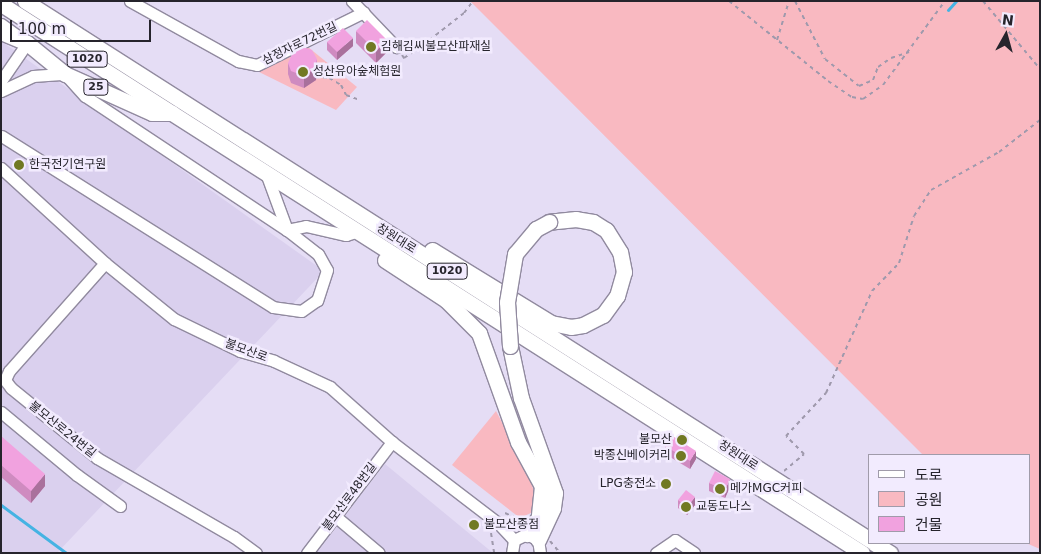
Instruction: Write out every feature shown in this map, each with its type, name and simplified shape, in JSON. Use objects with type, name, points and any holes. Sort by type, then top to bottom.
[{"type":"main road","name":"창원대로","points":[[25,1],[868,539]]},
{"type":"main road","name":"창원대로","points":[[1,4],[862,553]]},
{"type":"main road","name":"창원대로","points":[[1,32],[27,43],[65,74],[152,113],[172,113]]},
{"type":"main road","points":[[392,236],[414,239],[551,323],[562,327],[583,325],[603,314],[617,296],[624,272],[620,252],[606,230],[593,222],[576,218],[549,222],[536,229],[515,254],[507,302],[510,346],[522,398],[555,493],[553,508],[534,539]]},
{"type":"main road","points":[[361,233],[367,248],[446,300],[479,333],[518,442],[542,486],[539,517],[534,539]]},
{"type":"main road","points":[[876,544],[890,553]]},
{"type":"street","name":"삼정자로72번길","points":[[130,1],[238,61],[257,65],[364,12]]},
{"type":"street","points":[[352,1],[396,47]]},
{"type":"street","points":[[1,24],[27,43],[1,80]]},
{"type":"street","points":[[1,91],[33,76],[65,74],[85,96],[287,230],[318,254],[327,270],[318,300],[301,311],[273,307],[1,136]]},
{"type":"street","name":"불모산로","points":[[1,168],[104,263],[174,319],[240,351],[274,361],[330,387],[392,442],[534,539]]},
{"type":"street","points":[[266,173],[287,230]]},
{"type":"street","points":[[287,230],[306,226],[346,235],[361,233]]},
{"type":"street","name":"불모산로24번길","points":[[104,263],[9,371],[5,380],[10,388],[97,458],[234,537],[256,553]]},
{"type":"street","points":[[1,412],[77,475],[120,506]]},
{"type":"street","name":"불모산로48번길","points":[[307,553],[392,442]]},
{"type":"street","points":[[335,516],[379,553]]},
{"type":"street","points":[[512,553],[534,539]]},
{"type":"street","points":[[656,553],[675,540],[694,553]]},
{"type":"path","points":[[396,47],[404,58],[464,13],[473,1]]},
{"type":"path","points":[[729,1],[828,81],[852,97],[864,99],[883,85],[910,51],[945,1]]},
{"type":"path","points":[[776,40],[789,1]]},
{"type":"path","points":[[795,1],[825,59],[859,86],[873,80],[878,67],[891,58],[910,51]]},
{"type":"path","points":[[983,1],[1040,69]]},
{"type":"path","points":[[314,77],[329,78],[341,85],[346,95],[357,99]]},
{"type":"path","points":[[775,479],[804,454],[786,436],[826,393],[872,291],[899,263],[914,216],[931,190],[999,152],[1040,120]]},
{"type":"path","points":[[502,518],[517,520],[534,539],[550,542],[560,553]]},
{"type":"path","points":[[490,533],[494,553]]},
{"type":"path","points":[[990,553],[998,553]]},
{"type":"shaded area","points":[[1,41],[324,271],[57,553],[1,553]]},
{"type":"shaded area","points":[[385,464],[493,553],[317,553]]},
{"type":"green space","points":[[470,1],[1040,1],[1040,549],[1028,544],[1031,544],[1031,454],[922,454]]},
{"type":"green space","points":[[308,47],[357,87],[336,110],[255,70]]},
{"type":"green space","points":[[496,411],[527,470],[536,498],[533,512],[520,518],[452,465]]},
{"type":"building","points":[[367,20],[387,40],[376,51],[356,31]]},
{"type":"building","points":[[343,28],[353,38],[337,52],[327,42]]},
{"type":"building","points":[[303,47],[312,50],[317,59],[316,68],[304,76],[291,71],[288,63],[294,50]]},
{"type":"building","points":[[671,435],[696,451],[690,461],[665,446]]},
{"type":"building","points":[[1,436],[45,474],[31,491],[1,465]]},
{"type":"building","points":[[715,471],[730,479],[725,490],[709,483]]},
{"type":"building","points":[[686,490],[695,497],[687,507],[678,500]]},
{"type":"waterway","points":[[948,10],[956,1]]},
{"type":"waterway","points":[[1,505],[66,553]]},
{"type":"place","name":"김해김씨불모산파재실","points":[[371,47]]},
{"type":"place","name":"성산유아숲체험원","points":[[303,72]]},
{"type":"place","name":"한국전기연구원","points":[[19,165]]},
{"type":"place","name":"불모산","points":[[682,440]]},
{"type":"place","name":"박종신베이커리","points":[[681,456]]},
{"type":"place","name":"LPG충전소","points":[[666,484]]},
{"type":"place","name":"메가MGC커피","points":[[720,489]]},
{"type":"place","name":"교동도나스","points":[[686,507]]},
{"type":"place","name":"불모산종점","points":[[474,525]]}]
